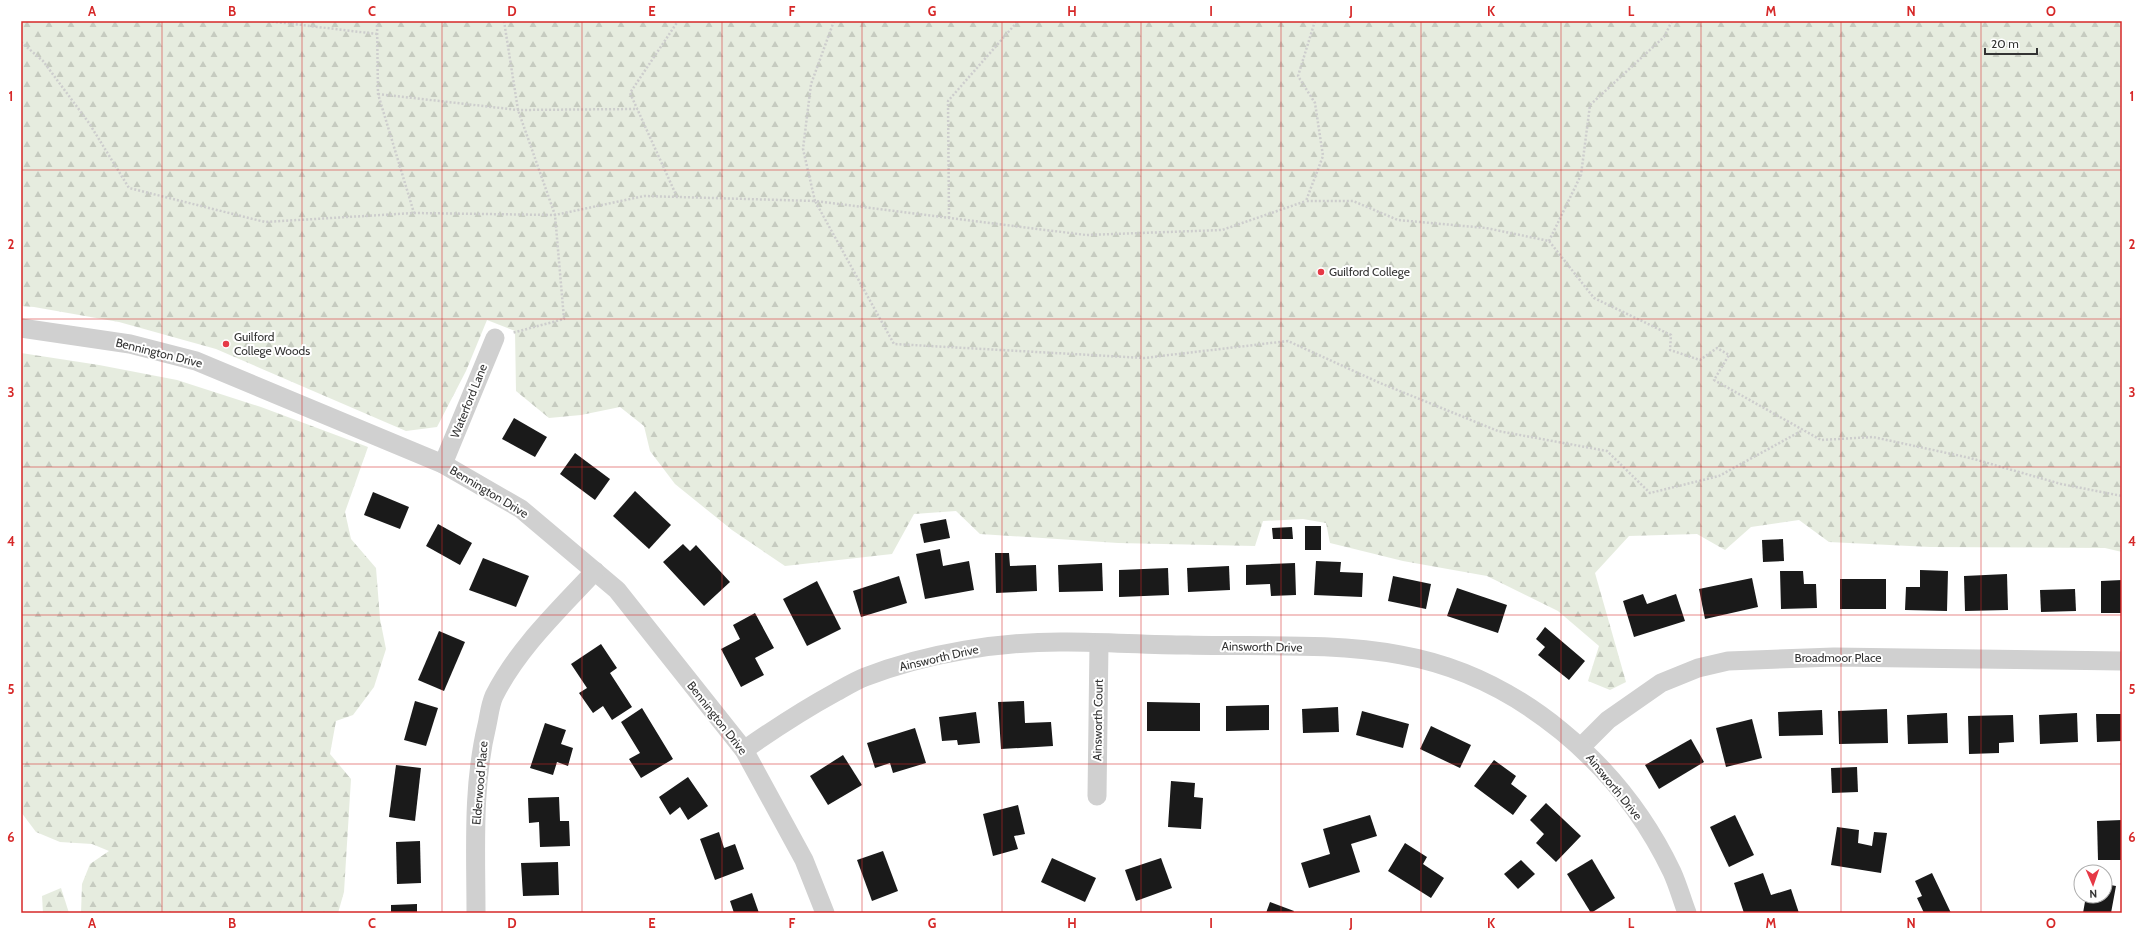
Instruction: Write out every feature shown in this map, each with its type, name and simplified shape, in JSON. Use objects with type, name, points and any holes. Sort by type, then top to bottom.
[{"type":"street","name":"Bennington Drive","points":[[21,328],[130,344],[196,361],[443,464],[521,509],[617,590],[744,750],[804,860],[825,913]]},
{"type":"street","name":"Waterford Lane","points":[[443,464],[495,338]]},
{"type":"street","name":"Elderwood Place","points":[[476,913],[477,797],[481,749],[493,698],[511,667],[543,628],[595,571]]},
{"type":"street","name":"Ainsworth Drive","points":[[744,750],[800,711],[864,677],[934,657],[976,648],[1069,642],[1099,644],[1347,648],[1402,655],[1455,669],[1506,692],[1546,719],[1581,747],[1597,763],[1642,820],[1672,872],[1687,913]]},
{"type":"street","name":"Ainsworth Court","points":[[1097,796],[1099,644]]},
{"type":"street","name":"Broadmoor Place","points":[[1581,747],[1608,720],[1661,683],[1698,668],[1728,661],[1834,657],[2122,660]]},
{"type":"path","points":[[268,21],[377,34]]},
{"type":"path","points":[[377,21],[378,94],[414,213]]},
{"type":"path","points":[[495,338],[564,319],[555,215],[518,110],[504,21]]},
{"type":"path","points":[[677,197],[630,93],[678,21]]},
{"type":"path","points":[[834,21],[811,84],[803,149],[815,201],[894,344],[1144,358],[1288,341],[1380,383],[1498,431],[1607,450],[1650,493],[1719,476],[1803,430]]},
{"type":"path","points":[[949,218],[948,101],[1018,21]]},
{"type":"path","points":[[1306,201],[1323,156],[1315,103],[1298,76],[1315,21]]},
{"type":"path","points":[[1549,241],[1582,175],[1590,105],[1664,37],[1672,21]]},
{"type":"path","points":[[21,42],[43,61],[89,123],[129,188],[265,222],[414,213],[555,215],[644,196],[815,201],[1086,235],[1222,230],[1306,201],[1353,201],[1398,220],[1486,228],[1549,241],[1594,298],[1670,335],[1670,350],[1700,360],[1717,348],[1729,354],[1714,380],[1821,440],[1873,437],[1970,458],[2061,484],[2122,496]]},
{"type":"path","points":[[378,94],[518,110],[638,109]]},
{"type":"green space","name":"Guilford College","points":[[21,21],[2122,21],[2122,552],[2105,548],[1930,547],[1829,542],[1799,520],[1751,527],[1725,550],[1697,534],[1629,536],[1595,573],[1626,682],[1610,690],[1588,681],[1599,646],[1558,611],[1487,576],[1403,561],[1330,543],[1326,523],[1303,519],[1263,521],[1255,546],[1118,543],[980,534],[956,511],[914,514],[892,554],[785,566],[732,530],[675,484],[650,451],[644,426],[620,407],[581,415],[549,418],[516,391],[515,331],[487,320],[466,371],[437,427],[406,431],[216,349],[119,322],[21,306]]},
{"type":"green space","points":[[21,353],[99,365],[177,380],[261,407],[368,447],[345,512],[351,539],[376,568],[380,619],[386,649],[374,687],[353,715],[336,721],[330,754],[351,779],[344,892],[338,913],[81,913],[82,884],[90,864],[109,851],[92,844],[60,842],[36,832],[21,812]]},
{"type":"green space","points":[[61,888],[69,913],[43,913],[42,896]]},
{"type":"building","points":[[514,418],[547,437],[535,457],[502,439]]},
{"type":"building","points":[[575,453],[610,479],[595,500],[560,474]]},
{"type":"building","points":[[635,491],[671,525],[649,549],[613,516]]},
{"type":"building","points":[[373,492],[409,507],[400,529],[364,515]]},
{"type":"building","points":[[946,519],[950,538],[924,543],[920,524]]},
{"type":"building","points":[[438,524],[472,543],[460,565],[426,546]]},
{"type":"building","points":[[1305,526],[1321,526],[1321,550],[1305,550]]},
{"type":"building","points":[[1292,527],[1293,539],[1273,539],[1272,528]]},
{"type":"building","points":[[1783,539],[1784,561],[1763,562],[1762,540]]},
{"type":"building","points":[[683,544],[690,551],[696,545],[730,582],[704,606],[663,562]]},
{"type":"building","points":[[940,549],[943,566],[969,561],[974,590],[925,599],[916,554]]},
{"type":"building","points":[[995,553],[1009,553],[1010,566],[1036,565],[1037,591],[996,593]]},
{"type":"building","points":[[483,558],[529,576],[516,607],[469,590]]},
{"type":"building","points":[[1316,561],[1341,562],[1340,572],[1363,573],[1362,597],[1314,595]]},
{"type":"building","points":[[1102,563],[1103,591],[1059,592],[1058,565]]},
{"type":"building","points":[[1295,563],[1296,595],[1271,596],[1270,584],[1246,585],[1246,565]]},
{"type":"building","points":[[1229,566],[1230,590],[1188,592],[1187,568]]},
{"type":"building","points":[[1168,568],[1169,595],[1119,597],[1119,570]]},
{"type":"building","points":[[1920,570],[1948,571],[1947,611],[1905,610],[1906,587],[1920,587]]},
{"type":"building","points":[[1780,571],[1803,571],[1804,584],[1816,584],[1817,608],[1781,609]]},
{"type":"building","points":[[2007,574],[2008,610],[1965,611],[1964,576]]},
{"type":"building","points":[[899,576],[907,603],[861,617],[853,591]]},
{"type":"building","points":[[1393,576],[1431,584],[1426,609],[1388,601]]},
{"type":"building","points":[[1752,578],[1758,607],[1705,619],[1699,589]]},
{"type":"building","points":[[1840,579],[1886,579],[1886,609],[1840,609]]},
{"type":"building","points":[[2122,580],[2122,613],[2101,613],[2101,581]]},
{"type":"building","points":[[817,581],[841,629],[807,646],[783,599]]},
{"type":"building","points":[[1457,588],[1507,605],[1498,633],[1447,616]]},
{"type":"building","points":[[2075,589],[2076,611],[2041,612],[2040,590]]},
{"type":"building","points":[[1643,594],[1647,604],[1676,594],[1685,621],[1634,637],[1623,601]]},
{"type":"building","points":[[755,613],[774,648],[755,658],[764,675],[741,687],[721,649],[740,639],[733,625]]},
{"type":"building","points":[[1545,627],[1585,661],[1569,680],[1538,655],[1545,647],[1536,639]]},
{"type":"building","points":[[439,631],[465,642],[444,691],[418,680]]},
{"type":"building","points":[[601,644],[617,668],[610,673],[632,707],[612,720],[603,706],[593,713],[579,693],[587,688],[571,664]]},
{"type":"building","points":[[415,701],[438,708],[426,746],[404,740]]},
{"type":"building","points":[[1024,701],[1025,723],[1051,722],[1053,746],[1001,749],[998,702]]},
{"type":"building","points":[[1147,702],[1200,703],[1200,731],[1147,731]]},
{"type":"building","points":[[1269,705],[1269,730],[1226,731],[1226,706]]},
{"type":"building","points":[[1338,707],[1339,732],[1303,733],[1302,709]]},
{"type":"building","points":[[642,708],[673,759],[641,778],[629,759],[640,753],[621,722]]},
{"type":"building","points":[[1887,709],[1888,743],[1839,744],[1838,711]]},
{"type":"building","points":[[1822,710],[1823,735],[1779,736],[1778,712]]},
{"type":"building","points":[[1362,711],[1409,724],[1403,748],[1356,735]]},
{"type":"building","points":[[976,712],[980,743],[958,745],[957,740],[942,741],[939,717]]},
{"type":"building","points":[[1947,713],[1948,743],[1908,744],[1907,715]]},
{"type":"building","points":[[2077,713],[2078,742],[2040,744],[2039,715]]},
{"type":"building","points":[[2096,714],[2122,714],[2122,741],[2097,742]]},
{"type":"building","points":[[2013,715],[2014,742],[1999,743],[1999,753],[1969,754],[1968,716]]},
{"type":"building","points":[[1752,719],[1762,758],[1726,767],[1716,728]]},
{"type":"building","points":[[545,723],[566,730],[561,744],[573,748],[568,766],[557,762],[553,775],[530,768]]},
{"type":"building","points":[[1431,726],[1471,745],[1460,768],[1420,749]]},
{"type":"building","points":[[915,728],[926,763],[893,773],[890,763],[875,768],[867,743]]},
{"type":"building","points":[[1691,739],[1704,762],[1659,789],[1645,765]]},
{"type":"building","points":[[843,755],[862,785],[828,805],[810,776]]},
{"type":"building","points":[[1494,760],[1516,776],[1511,784],[1527,796],[1513,815],[1474,786]]},
{"type":"building","points":[[396,765],[421,768],[415,821],[389,817]]},
{"type":"building","points":[[1857,767],[1858,792],[1832,793],[1831,768]]},
{"type":"building","points":[[688,777],[708,806],[688,820],[680,807],[670,815],[659,797]]},
{"type":"building","points":[[1171,781],[1195,783],[1194,797],[1203,798],[1201,829],[1168,827]]},
{"type":"building","points":[[559,797],[560,821],[569,821],[570,846],[540,847],[539,822],[529,823],[528,798]]},
{"type":"building","points":[[1546,803],[1581,836],[1556,862],[1536,843],[1544,834],[1530,820]]},
{"type":"building","points":[[1018,805],[1025,834],[1014,836],[1018,849],[993,856],[983,814]]},
{"type":"building","points":[[1370,815],[1377,836],[1351,844],[1360,872],[1309,888],[1301,863],[1330,854],[1323,829]]},
{"type":"building","points":[[1735,815],[1754,855],[1729,867],[1710,827]]},
{"type":"building","points":[[2122,820],[2122,860],[2098,860],[2097,821]]},
{"type":"building","points":[[1837,827],[1859,830],[1858,843],[1872,846],[1874,832],[1887,833],[1881,873],[1831,865]]},
{"type":"building","points":[[719,832],[724,848],[735,844],[744,869],[715,880],[700,839]]},
{"type":"building","points":[[420,841],[421,883],[397,884],[396,842]]},
{"type":"building","points":[[1405,843],[1427,857],[1423,864],[1444,878],[1431,898],[1388,871]]},
{"type":"building","points":[[883,851],[898,891],[872,901],[857,860]]},
{"type":"building","points":[[1052,858],[1096,878],[1085,902],[1041,882]]},
{"type":"building","points":[[1161,858],[1172,888],[1136,901],[1125,870]]},
{"type":"building","points":[[1592,859],[1615,898],[1591,913],[1567,874]]},
{"type":"building","points":[[1521,860],[1535,874],[1518,889],[1504,874]]},
{"type":"building","points":[[558,862],[559,895],[523,896],[521,863]]},
{"type":"building","points":[[1763,873],[1771,895],[1791,889],[1799,913],[1744,913],[1734,883]]},
{"type":"building","points":[[1932,873],[1951,913],[1924,913],[1917,898],[1922,896],[1915,881]]},
{"type":"building","points":[[2113,885],[2116,886],[2113,902]]},
{"type":"building","points":[[752,893],[759,913],[734,913],[730,901]]},
{"type":"building","points":[[1270,902],[1294,911],[1293,913],[1266,913]]},
{"type":"building","points":[[417,904],[417,913],[391,913],[391,905]]},
{"type":"building","points":[[2085,904],[2113,904],[2111,913],[2083,913]]},
{"type":"place","name":"Guilford College","points":[[1321,272]]},
{"type":"place","name":"Guilford College Woods","points":[[226,344]]}]
